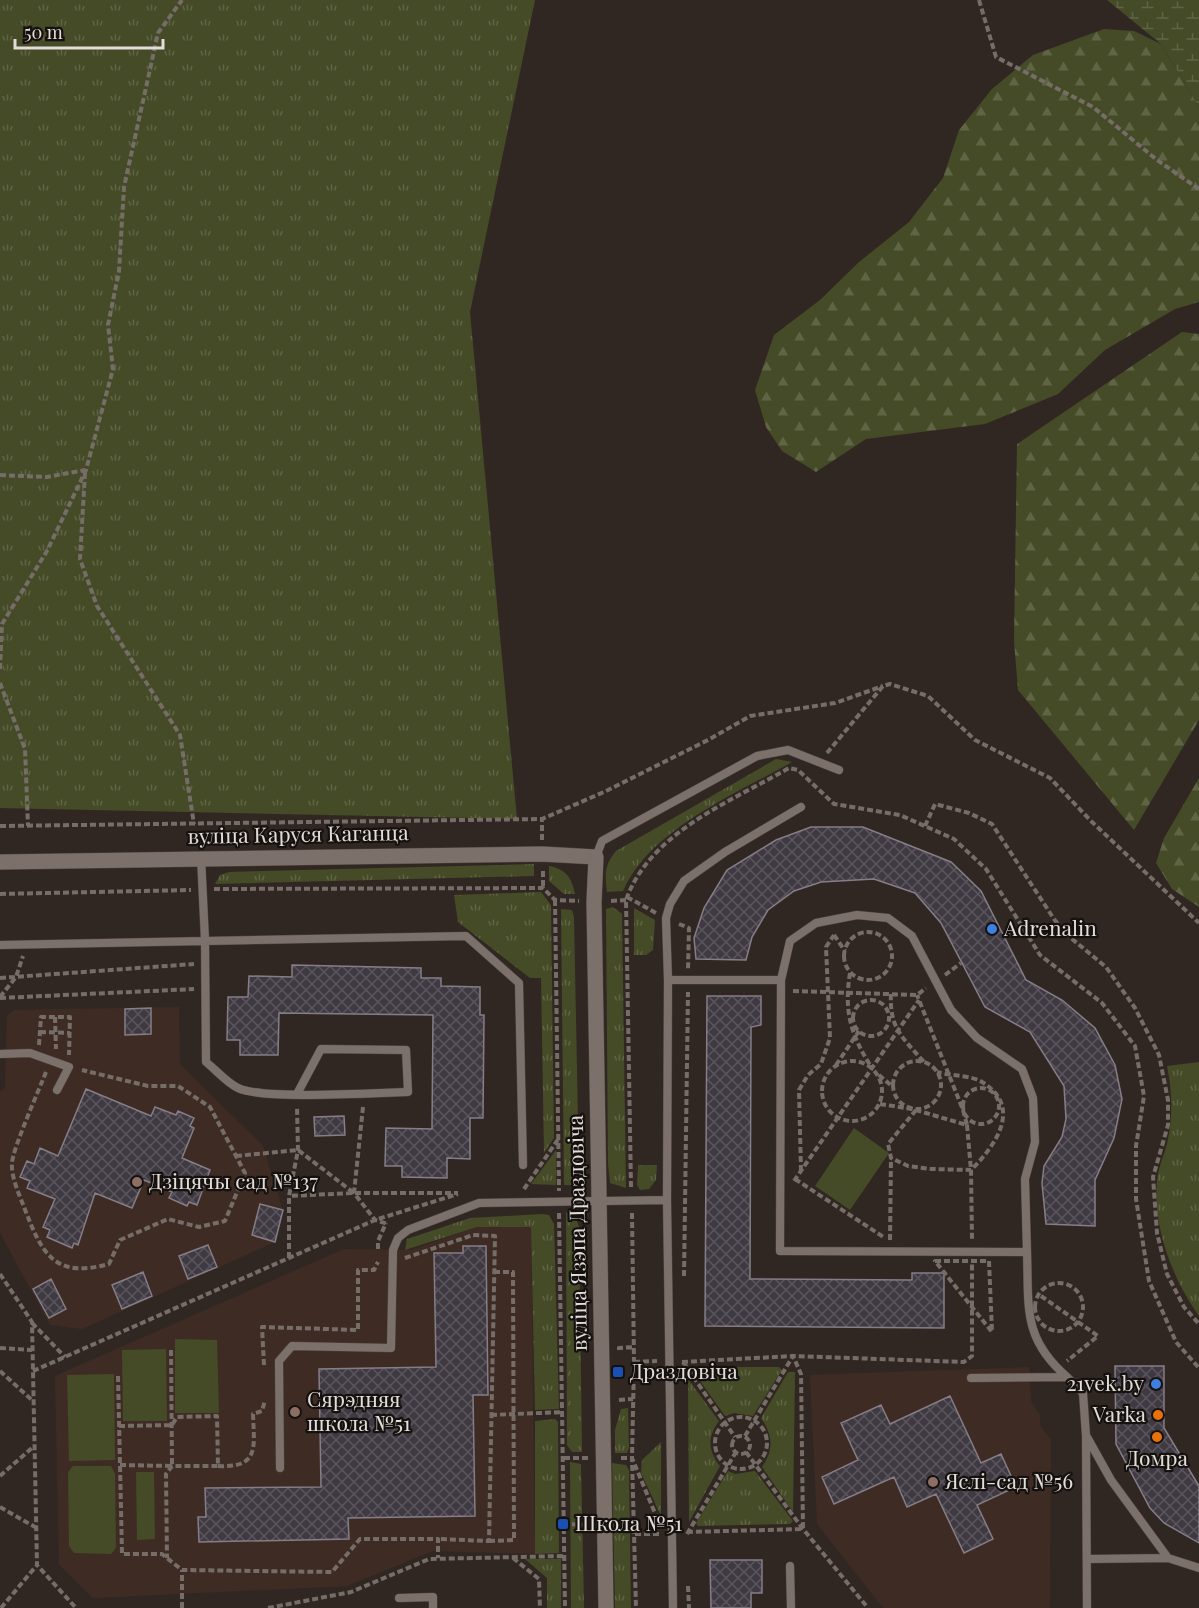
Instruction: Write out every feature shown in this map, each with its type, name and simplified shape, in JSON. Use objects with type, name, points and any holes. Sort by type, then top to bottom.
[{"type":"street","name":"вуліца Каруся Каганца","points":[[0,862],[201,857],[542,854],[596,857]]},
{"type":"street","name":"вуліца Язэпа Драздовіча","points":[[596,857],[594,902],[606,1608]]},
{"type":"lane","points":[[596,857],[602,842],[757,756],[788,750],[840,770]]},
{"type":"lane","points":[[673,1608],[668,1360],[666,918],[670,904],[684,882],[725,852],[801,807]]},
{"type":"lane","points":[[201,857],[206,940],[204,963],[206,1062],[238,1088],[297,1094],[408,1092],[406,1050],[321,1049],[297,1094]]},
{"type":"lane","points":[[1027,1252],[780,1251],[781,980],[790,941],[816,923],[857,915],[888,918],[912,936],[951,1010],[977,1038],[1022,1069],[1033,1098],[1035,1142],[1025,1179],[1030,1319],[1047,1359],[1083,1393],[1086,1436],[1087,1608]]},
{"type":"lane","points":[[0,945],[466,936],[519,983],[523,1165]]},
{"type":"lane","points":[[668,980],[781,980]]},
{"type":"lane","points":[[0,1054],[30,1053],[69,1067],[57,1090]]},
{"type":"lane","points":[[280,1468],[279,1360],[292,1346],[391,1348],[393,1250],[398,1238],[408,1230],[479,1203],[667,1200]]},
{"type":"lane","points":[[971,1378],[1067,1377]]},
{"type":"lane","points":[[1086,1436],[1111,1480],[1168,1558]]},
{"type":"lane","points":[[1088,1558],[1168,1558],[1199,1568]]},
{"type":"lane","points":[[790,1566],[790,1608]]},
{"type":"lane","points":[[399,1598],[433,1597],[433,1608]]},
{"type":"path","points":[[0,669],[2,624],[47,551],[86,470],[113,369],[108,325],[119,271],[124,187],[158,33],[182,0]]},
{"type":"path","points":[[979,0],[996,57],[1093,107],[1157,160],[1199,189]]},
{"type":"path","points":[[0,475],[47,477],[86,470]]},
{"type":"path","points":[[86,470],[80,559],[97,606],[180,735],[194,824]]},
{"type":"path","points":[[0,684],[25,749],[28,826]]},
{"type":"path","points":[[0,826],[542,819],[710,740],[750,716],[835,703],[890,684],[928,696],[975,740],[1050,778],[1091,821],[1199,922]]},
{"type":"path","points":[[820,762],[883,686]]},
{"type":"path","points":[[636,1608],[632,1458],[634,1362],[626,900],[640,871],[682,830],[789,768],[798,770],[834,804],[900,815],[954,839],[986,869],[1040,955],[1102,1003],[1135,1046],[1143,1096],[1136,1146],[1136,1199],[1149,1281],[1176,1342],[1199,1368]]},
{"type":"path","points":[[925,826],[935,804],[969,813],[992,824],[1054,919],[1066,934],[1106,967],[1135,1008],[1159,1055],[1168,1100],[1168,1125],[1153,1177],[1157,1233],[1167,1274],[1184,1307],[1199,1324]]},
{"type":"path","points":[[0,894],[543,888],[555,900],[565,1608]]},
{"type":"path","points":[[825,922],[845,951]]},
{"type":"path","points":[[1005,938],[1023,928]]},
{"type":"path","points":[[850,972],[863,980],[879,978],[890,966],[892,950],[883,937],[867,932],[853,938],[845,951],[844,958],[850,972],[847,993],[850,1025],[855,1037],[882,1085],[880,1104],[867,1118],[858,1121],[837,1118],[829,1112],[821,1093],[823,1082],[835,1066],[855,1037],[859,1031]]},
{"type":"path","points":[[801,1170],[799,1090],[808,1075],[820,1064],[827,1050],[832,1026],[826,947],[834,935]]},
{"type":"path","points":[[0,997],[16,976],[28,944]]},
{"type":"path","points":[[0,978],[204,963]]},
{"type":"path","points":[[634,1362],[794,1356],[964,1362],[972,1356],[971,1170],[967,1125],[917,995],[794,992],[781,980]]},
{"type":"path","points":[[0,997],[206,988]]},
{"type":"path","points":[[891,994],[890,1012],[889,1023],[881,1032],[870,1036],[859,1031],[853,1015],[864,1001],[881,1002],[890,1012],[897,1032],[924,1062],[937,1072],[981,1081],[996,1094],[1004,1106],[1003,1126],[971,1170]]},
{"type":"path","points":[[780,1201],[919,1000]]},
{"type":"path","points":[[38,1056],[41,1017],[55,1017],[70,1017],[69,1067],[148,1086],[178,1086],[210,1107],[245,1173],[225,1221],[199,1227],[168,1218],[120,1240],[109,1264],[86,1270],[61,1266],[38,1245],[18,1190],[12,1162],[53,1061],[55,1017]]},
{"type":"path","points":[[40,1032],[70,1034]]},
{"type":"path","points":[[835,1066],[856,1061],[872,1068],[893,1087],[899,1101],[914,1109],[928,1107],[939,1095],[941,1087],[937,1072]]},
{"type":"path","points":[[893,1087],[896,1072],[902,1066],[916,1061],[924,1062]]},
{"type":"path","points":[[985,1089],[996,1094],[998,1112],[991,1122],[980,1125],[974,1123],[963,1110],[965,1098],[973,1090],[985,1089]]},
{"type":"path","points":[[354,1193],[364,1093]]},
{"type":"path","points":[[289,1258],[289,1196],[298,1150],[297,1094]]},
{"type":"path","points":[[880,1104],[914,1109],[967,1125]]},
{"type":"path","points":[[795,1179],[890,1241],[891,1158],[888,1144],[914,1109]]},
{"type":"path","points":[[236,1156],[298,1150],[354,1193],[375,1220],[408,1230]]},
{"type":"path","points":[[891,1158],[908,1166],[971,1170]]},
{"type":"path","points":[[289,1196],[354,1193],[462,1193]]},
{"type":"path","points":[[33,1371],[375,1220]]},
{"type":"path","points":[[378,1260],[401,1260],[473,1235],[495,1236],[489,1541]]},
{"type":"path","points":[[935,1261],[989,1261],[992,1332],[972,1308],[935,1261]]},
{"type":"path","points":[[118,1376],[122,1554],[162,1554],[182,1570],[332,1572],[360,1539],[514,1540],[513,1272],[494,1272]]},
{"type":"path","points":[[0,1274],[32,1322],[65,1357]]},
{"type":"path","points":[[1041,1323],[1047,1328],[1062,1331],[1078,1322],[1084,1310],[1083,1301],[1074,1288],[1059,1283],[1051,1285],[1039,1294],[1035,1309],[1043,1331]]},
{"type":"path","points":[[1029,1287],[1098,1336],[1068,1362],[1059,1354]]},
{"type":"path","points":[[32,1322],[37,1565],[76,1608]]},
{"type":"path","points":[[0,1348],[32,1350]]},
{"type":"path","points":[[167,1558],[166,1474],[172,1466],[171,1349]]},
{"type":"path","points":[[745,1436],[794,1356]]},
{"type":"path","points":[[794,1356],[801,1374],[803,1529]]},
{"type":"path","points":[[682,1362],[683,1373]]},
{"type":"path","points":[[682,1362],[735,1437]]},
{"type":"path","points":[[0,1371],[33,1402]]},
{"type":"path","points":[[491,1415],[512,1416],[563,1412]]},
{"type":"path","points":[[120,1466],[218,1467],[217,1416],[177,1418],[172,1425]]},
{"type":"path","points":[[739,1417],[753,1420],[765,1433],[767,1442],[762,1459],[756,1465],[742,1469],[727,1466],[721,1460],[715,1444],[716,1436],[726,1422],[739,1417]]},
{"type":"path","points":[[119,1426],[172,1425]]},
{"type":"path","points":[[735,1437],[745,1436]]},
{"type":"path","points":[[745,1436],[750,1443],[746,1452]]},
{"type":"path","points":[[735,1437],[732,1445],[736,1452]]},
{"type":"path","points":[[0,1476],[34,1446]]},
{"type":"path","points":[[687,1533],[736,1452]]},
{"type":"path","points":[[736,1452],[746,1452]]},
{"type":"path","points":[[746,1452],[803,1529],[866,1607]]},
{"type":"path","points":[[632,1458],[664,1534],[635,1534]]},
{"type":"path","points":[[0,1507],[36,1528]]},
{"type":"path","points":[[686,1522],[687,1533]]},
{"type":"path","points":[[564,1524],[604,1525]]},
{"type":"path","points":[[670,1534],[803,1529]]},
{"type":"path","points":[[438,1539],[438,1558]]},
{"type":"path","points":[[268,1608],[351,1592],[429,1559],[564,1556]]},
{"type":"path","points":[[512,1557],[539,1579],[540,1608]]},
{"type":"path","points":[[0,1608],[37,1565]]},
{"type":"path","points":[[182,1570],[182,1608]]},
{"type":"shaded area","name":"Дзіцячы сад №137","points":[[179,1007],[180,1064],[263,1146],[283,1210],[275,1242],[82,1329],[50,1325],[0,1233],[0,1092],[5,1088],[7,1016],[14,1010]]},
{"type":"shaded area","name":"Сярэдняя школа №51","points":[[531,1226],[535,1554],[433,1551],[347,1586],[93,1598],[59,1564],[55,1376],[344,1249],[411,1250],[477,1227]]},
{"type":"shaded area","name":"Яслі-сад №56","points":[[1029,1367],[1031,1401],[1040,1415],[1040,1425],[1051,1440],[1050,1608],[883,1608],[817,1524],[810,1375]]},
{"type":"green space","points":[[0,0],[535,0],[470,312],[517,819],[0,808]]},
{"type":"green space","points":[[1107,0],[1199,0],[1199,107],[1161,44]]},
{"type":"green space","points":[[1104,29],[1134,31],[1161,44],[1199,107],[1199,302],[1175,309],[1105,350],[1058,394],[985,424],[866,439],[816,472],[782,451],[766,427],[755,390],[774,335],[820,300],[859,262],[909,222],[943,178],[959,130],[992,89],[1033,55]]},
{"type":"green space","points":[[1182,332],[1199,334],[1199,720],[1134,830],[1018,690],[1014,641],[1017,444]]},
{"type":"green space","points":[[776,759],[792,762],[697,815],[674,831],[653,849],[636,869],[623,891],[607,892],[606,870],[616,851]]},
{"type":"green space","points":[[1199,778],[1199,907],[1172,889],[1156,863],[1164,838]]},
{"type":"green space","points":[[534,864],[534,876],[215,884],[220,875],[229,872]]},
{"type":"green space","points":[[549,866],[567,875],[575,894],[564,894],[549,881]]},
{"type":"green space","points":[[541,892],[551,905],[554,1138],[544,1153],[541,978],[530,978],[458,922],[454,895]]},
{"type":"green space","points":[[613,907],[622,914],[626,1188],[610,1183],[608,1164],[606,909]]},
{"type":"green space","points":[[634,908],[655,920],[653,950],[646,955],[634,955]]},
{"type":"green space","points":[[561,909],[572,910],[574,917],[579,1173],[572,1185],[564,1185]]},
{"type":"green space","points":[[1199,1062],[1199,1316],[1180,1285],[1165,1249],[1157,1211],[1156,1192],[1171,1120],[1171,1093],[1167,1066]]},
{"type":"green space","points":[[854,1128],[889,1153],[850,1210],[815,1186]]},
{"type":"green space","points":[[556,1150],[556,1185],[531,1184]]},
{"type":"green space","points":[[638,1165],[657,1165],[656,1180],[649,1189],[640,1190],[637,1185]]},
{"type":"green space","points":[[566,1212],[576,1218],[579,1227],[582,1452],[572,1452],[567,1445]]},
{"type":"green space","points":[[549,1215],[554,1224],[559,1409],[535,1410],[531,1227],[477,1227],[405,1250],[407,1239],[470,1218]]},
{"type":"green space","points":[[175,1339],[217,1340],[219,1413],[175,1413]]},
{"type":"green space","points":[[166,1349],[167,1421],[123,1421],[122,1350]]},
{"type":"green space","points":[[696,1367],[779,1367],[782,1370],[753,1416],[734,1413],[725,1416],[693,1371]]},
{"type":"green space","points":[[788,1372],[795,1372],[793,1512],[762,1467],[769,1455],[770,1436],[761,1418]]},
{"type":"green space","points":[[114,1374],[115,1460],[69,1461],[67,1375]]},
{"type":"green space","points":[[688,1379],[719,1421],[712,1433],[710,1444],[713,1455],[720,1466],[689,1522]]},
{"type":"green space","points":[[628,1408],[629,1448],[627,1453],[615,1453],[615,1430],[621,1409]]},
{"type":"green space","points":[[555,1419],[558,1422],[559,1553],[535,1554],[535,1421]]},
{"type":"green space","points":[[661,1442],[661,1516],[641,1473],[642,1460]]},
{"type":"green space","points":[[570,1462],[581,1464],[584,1608],[571,1608]]},
{"type":"green space","points":[[612,1463],[626,1465],[629,1470],[631,1608],[615,1608]]},
{"type":"green space","points":[[73,1466],[111,1466],[115,1474],[116,1548],[111,1554],[74,1553],[69,1546],[68,1472]]},
{"type":"green space","points":[[728,1471],[735,1474],[755,1471],[793,1521],[790,1524],[698,1526],[696,1523]]},
{"type":"green space","points":[[136,1472],[154,1472],[155,1539],[137,1540]]},
{"type":"green space","points":[[525,1559],[561,1559],[561,1608],[547,1608],[547,1578]]},
{"type":"building","points":[[811,827],[863,827],[951,862],[981,891],[1026,980],[1062,1000],[1095,1028],[1115,1065],[1122,1099],[1114,1138],[1095,1180],[1095,1226],[1046,1224],[1042,1183],[1044,1166],[1062,1137],[1066,1119],[1064,1086],[1030,1032],[985,1007],[941,923],[915,893],[874,879],[821,882],[794,891],[768,910],[752,937],[746,960],[696,959],[694,938],[704,908],[727,870],[776,840]]},
{"type":"building","points":[[292,965],[421,968],[421,978],[441,978],[441,986],[480,987],[480,1015],[484,1015],[483,1118],[470,1118],[470,1159],[447,1158],[447,1178],[402,1177],[402,1166],[385,1166],[386,1128],[432,1129],[433,1015],[279,1013],[278,1055],[240,1055],[240,1040],[227,1040],[228,997],[248,997],[249,976],[292,977]]},
{"type":"building","points":[[707,996],[761,996],[761,1025],[751,1027],[750,1279],[912,1280],[912,1273],[944,1273],[944,1328],[705,1326]]},
{"type":"building","points":[[151,1008],[151,1034],[125,1035],[125,1009]]},
{"type":"building","points":[[86,1089],[151,1116],[155,1107],[176,1115],[178,1111],[194,1118],[190,1126],[194,1128],[182,1158],[210,1170],[197,1205],[189,1202],[187,1206],[169,1198],[172,1192],[144,1180],[132,1208],[95,1193],[78,1245],[74,1243],[72,1248],[47,1237],[50,1230],[43,1227],[55,1199],[27,1188],[30,1181],[20,1177],[27,1161],[34,1164],[40,1148],[58,1156]]},
{"type":"building","points":[[344,1116],[345,1135],[315,1136],[314,1117]]},
{"type":"building","points":[[260,1204],[283,1210],[275,1242],[252,1235]]},
{"type":"building","points":[[208,1245],[217,1267],[188,1279],[179,1256]]},
{"type":"building","points":[[463,1246],[486,1246],[488,1395],[473,1395],[475,1516],[348,1518],[349,1539],[199,1542],[198,1517],[206,1517],[205,1488],[321,1487],[319,1369],[436,1367],[434,1253],[463,1253]]},
{"type":"building","points":[[143,1272],[152,1296],[122,1309],[112,1285]]},
{"type":"building","points":[[51,1279],[66,1309],[49,1318],[33,1289]]},
{"type":"building","points":[[1115,1366],[1164,1366],[1164,1428],[1199,1486],[1199,1543],[1164,1523],[1150,1508],[1116,1444]]},
{"type":"building","points":[[950,1396],[981,1463],[1001,1454],[1016,1487],[977,1505],[993,1539],[964,1553],[936,1494],[907,1507],[894,1477],[834,1504],[822,1477],[858,1460],[841,1423],[881,1405],[890,1424]]},
{"type":"building","points":[[710,1560],[762,1560],[762,1593],[751,1593],[751,1608],[711,1608]]},
{"type":"place","name":"Adrenalin","points":[[992,929]]},
{"type":"place","name":"Дзіцячы сад №137","points":[[137,1182]]},
{"type":"place","name":"Драздовіча","points":[[618,1372]]},
{"type":"place","name":"21vek.by","points":[[1156,1384]]},
{"type":"place","name":"Сярэдняя школа №51","points":[[295,1412]]},
{"type":"place","name":"Varka","points":[[1158,1415]]},
{"type":"place","name":"Домра","points":[[1157,1437]]},
{"type":"place","name":"Яслі-сад №56","points":[[933,1482]]},
{"type":"place","name":"Школа №51","points":[[563,1524]]}]
